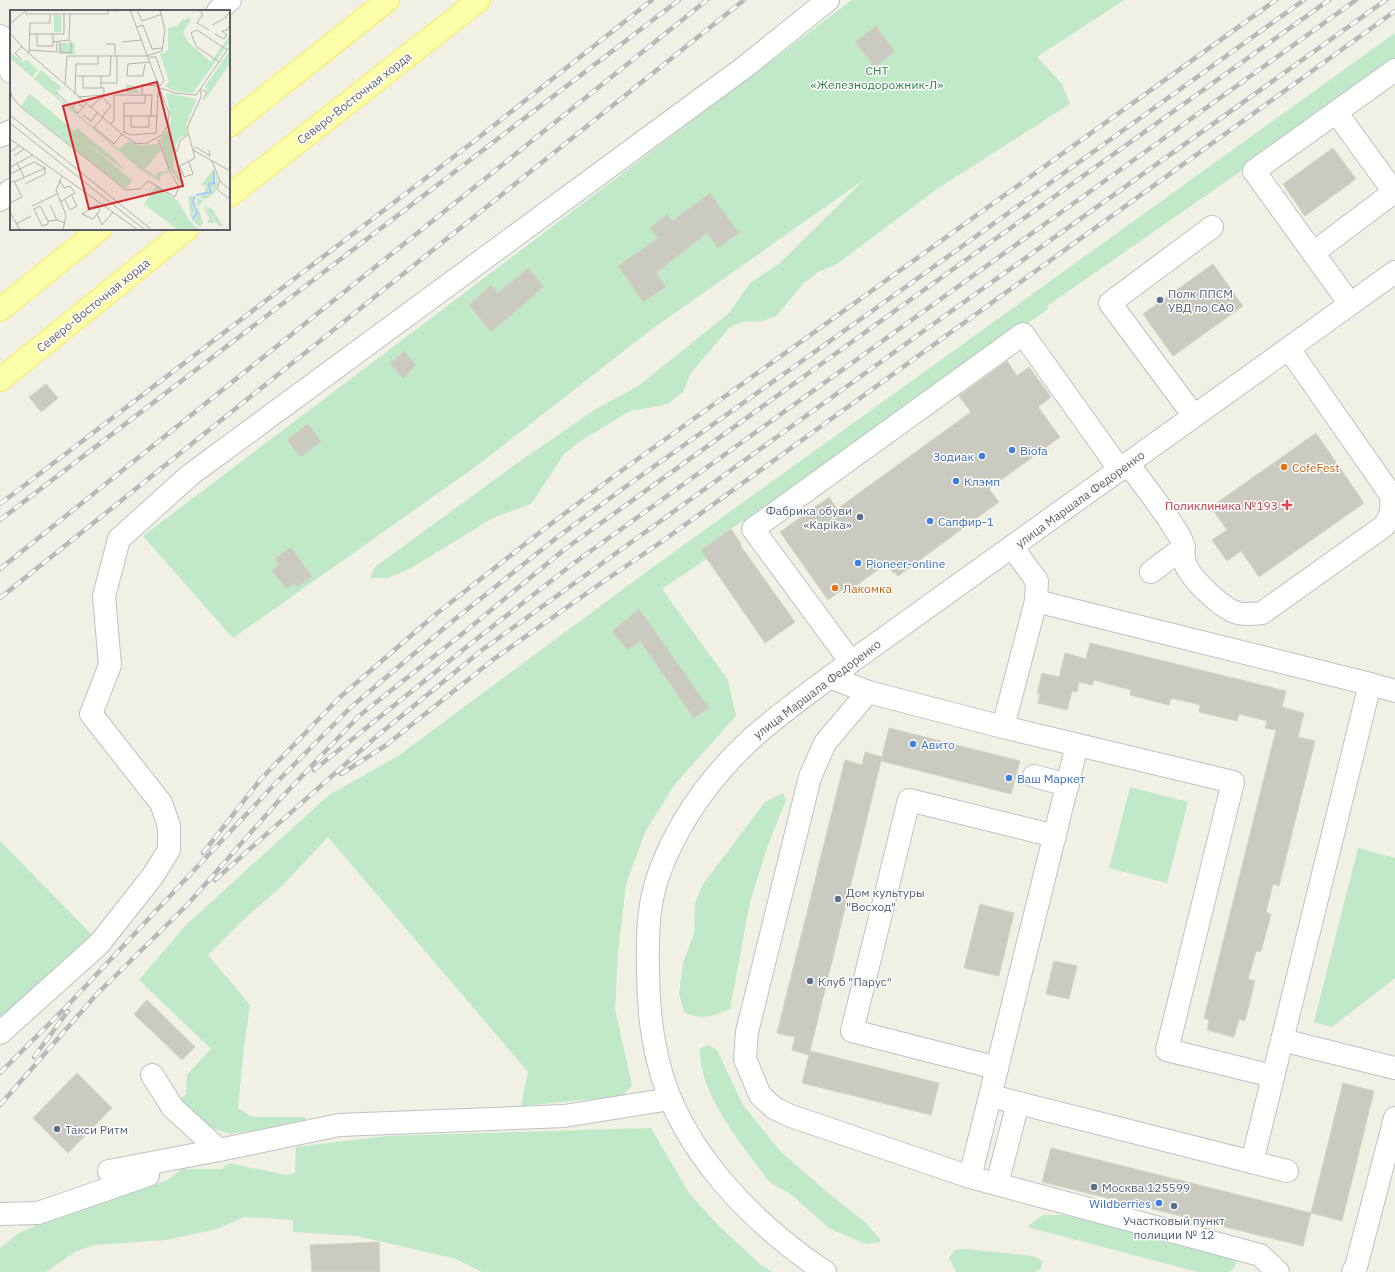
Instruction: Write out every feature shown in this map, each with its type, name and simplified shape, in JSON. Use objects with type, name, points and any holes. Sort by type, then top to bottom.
[{"type":"main road","points":[[230,125],[388,0]]},
{"type":"main road","name":"Северо-Восточная хорда","points":[[230,195],[479,0]]},
{"type":"main road","points":[[0,310],[99,230]]},
{"type":"main road","name":"Северо-Восточная хорда","points":[[0,380],[186,230]]},
{"type":"street","points":[[219,10],[230,0]]},
{"type":"street","points":[[0,1033],[99,944],[152,877],[169,850],[169,826],[161,803],[91,714],[110,665],[104,596],[119,539],[190,475],[746,66],[828,0]]},
{"type":"street","points":[[0,36],[10,69]]},
{"type":"street","points":[[1350,304],[1254,171],[1395,70]]},
{"type":"street","points":[[1313,253],[1394,192],[1336,112]]},
{"type":"street","points":[[0,136],[10,131]]},
{"type":"street","points":[[0,200],[10,191]]},
{"type":"street","points":[[1194,416],[1110,303],[1212,228]]},
{"type":"street","name":"улица Маршала Федоренко","points":[[825,1272],[783,1241],[733,1194],[697,1149],[670,1099],[658,1061],[653,1034],[648,987],[647,923],[651,900],[665,856],[680,828],[718,774],[748,742],[773,720],[830,677],[1395,272]]},
{"type":"street","points":[[851,662],[753,529],[1023,334],[1124,467],[1162,508],[1181,538],[1184,547],[1185,563],[1191,574],[1215,600],[1238,613],[1262,613],[1384,526],[1390,517],[1392,508],[1391,495],[1289,349]]},
{"type":"street","points":[[1003,727],[1036,601],[1037,581],[1012,547]]},
{"type":"street","points":[[1151,572],[1184,547]]},
{"type":"street","points":[[1036,601],[1395,691]]},
{"type":"street","points":[[830,677],[868,692],[1003,727],[1233,782],[1167,1050],[1273,1076]]},
{"type":"street","points":[[1252,1162],[1370,684]]},
{"type":"street","points":[[868,692],[826,743],[810,778],[747,1032],[745,1060],[760,1095],[774,1108],[791,1116],[970,1177],[1260,1255],[1278,1272]]},
{"type":"street","points":[[970,1177],[1077,744]]},
{"type":"street","points":[[1034,776],[1068,784]]},
{"type":"street","points":[[997,1068],[852,1031],[909,800],[1055,836]]},
{"type":"street","points":[[1282,1040],[1395,1068]]},
{"type":"street","points":[[152,1075],[173,1108],[219,1150]]},
{"type":"street","points":[[991,1096],[1287,1171]]},
{"type":"street","points":[[109,1171],[339,1125],[564,1116],[670,1099]]},
{"type":"street","points":[[998,1184],[1018,1103]]},
{"type":"street","points":[[1353,1272],[1356,1268],[1395,1118]]},
{"type":"street","points":[[0,1214],[38,1213],[219,1150]]},
{"type":"green space","name":"СНТ «Железнодорожник-Л»","points":[[852,0],[1124,0],[1037,57],[1062,84],[1070,104],[937,189],[837,264],[818,272],[803,284],[776,316],[763,321],[743,322],[730,327],[690,374],[683,392],[667,404],[630,411],[579,442],[564,454],[531,504],[493,518],[406,571],[387,578],[370,578],[375,567],[523,459],[596,409],[637,387],[729,313],[750,283],[780,263],[865,179],[648,332],[478,465],[233,638],[143,536]]},
{"type":"green space","points":[[1395,33],[1395,60],[1231,178],[1047,306],[1049,308],[752,523],[742,521],[701,550],[707,559],[662,589],[728,680],[736,716],[675,784],[646,830],[626,884],[618,953],[615,1009],[632,1085],[623,1096],[521,1106],[528,1072],[328,837],[282,886],[244,919],[208,955],[250,1005],[238,1108],[252,1117],[306,1117],[306,1122],[230,1134],[206,1126],[180,1100],[186,1094],[187,1075],[211,1049],[139,980],[186,925],[329,795],[398,756],[649,570]]},
{"type":"green space","points":[[1130,787],[1188,802],[1167,883],[1109,868]]},
{"type":"green space","points":[[783,793],[786,800],[768,845],[750,902],[730,1009],[718,1014],[702,1017],[690,1015],[684,1012],[679,994],[683,963],[694,934],[695,903],[703,884],[765,802]]},
{"type":"green space","points":[[0,841],[95,938],[0,1026]]},
{"type":"green space","points":[[1358,848],[1395,858],[1395,978],[1332,1027],[1314,1022]]},
{"type":"green space","points":[[709,1045],[717,1050],[743,1105],[781,1152],[827,1192],[866,1223],[880,1239],[880,1242],[866,1244],[830,1229],[792,1195],[774,1185],[767,1179],[734,1134],[713,1100],[701,1065],[700,1048]]},
{"type":"green space","points":[[651,1128],[689,1193],[720,1227],[761,1265],[772,1272],[482,1272],[456,1259],[357,1236],[293,1232],[293,1220],[244,1217],[217,1229],[166,1240],[94,1245],[75,1252],[46,1272],[0,1272],[0,1248],[19,1233],[81,1206],[166,1181],[182,1169],[222,1169],[229,1163],[286,1175],[295,1173],[296,1147],[387,1136]]},
{"type":"green space","points":[[1043,1215],[1063,1215],[1113,1225],[1229,1258],[1237,1263],[1231,1271],[1227,1272],[1198,1272],[1027,1227]]},
{"type":"green space","points":[[964,1249],[1033,1256],[1043,1261],[1040,1270],[1035,1272],[956,1272],[949,1258],[955,1250]]},
{"type":"building","points":[[876,26],[895,51],[875,67],[855,42]]},
{"type":"building","points":[[1333,148],[1356,179],[1305,216],[1283,184]]},
{"type":"building","points":[[710,193],[739,233],[718,248],[707,233],[656,273],[666,287],[643,302],[618,266],[658,238],[650,228],[667,214],[672,221]]},
{"type":"building","points":[[1213,264],[1243,306],[1173,356],[1143,314]]},
{"type":"building","points":[[528,268],[544,287],[491,332],[469,305],[491,285],[498,293]]},
{"type":"building","points":[[404,351],[416,365],[403,379],[390,363]]},
{"type":"building","points":[[1007,361],[1017,376],[1029,367],[1051,397],[1038,407],[1060,437],[989,489],[999,502],[898,576],[895,572],[893,573],[887,563],[846,593],[843,589],[828,600],[780,532],[829,497],[837,509],[971,412],[959,396]]},
{"type":"building","points":[[46,384],[58,398],[41,412],[29,397]]},
{"type":"building","points":[[308,424],[321,441],[301,457],[287,440]]},
{"type":"building","name":"Поликлиника №193","points":[[1316,433],[1364,503],[1259,577],[1241,551],[1227,561],[1212,540],[1227,530],[1211,507]]},
{"type":"building","points":[[731,529],[741,544],[740,545],[795,622],[765,643],[701,550]]},
{"type":"building","points":[[291,547],[312,577],[297,587],[293,584],[286,589],[272,570],[279,565],[274,559]]},
{"type":"building","points":[[639,609],[709,708],[694,718],[640,641],[627,650],[612,631]]},
{"type":"building","points":[[1090,643],[1286,691],[1282,707],[1304,713],[1298,737],[1315,741],[1279,886],[1273,884],[1266,912],[1271,914],[1261,952],[1256,951],[1248,979],[1255,981],[1245,1021],[1239,1019],[1234,1037],[1207,1030],[1209,1020],[1204,1018],[1276,730],[1265,728],[1267,721],[1239,714],[1237,721],[1199,712],[1200,705],[1171,698],[1169,705],[1130,695],[1131,690],[1094,680],[1092,685],[1079,682],[1077,692],[1072,691],[1067,710],[1038,703],[1040,694],[1037,694],[1042,673],[1059,677],[1065,653],[1086,659]]},
{"type":"building","points":[[889,728],[1020,761],[1011,794],[881,761]]},
{"type":"building","points":[[865,752],[882,757],[809,1055],[792,1050],[795,1037],[777,1033],[845,760],[862,765]]},
{"type":"building","points":[[980,904],[1014,913],[999,976],[964,968]]},
{"type":"building","points":[[1054,961],[1077,966],[1069,999],[1046,994]]},
{"type":"building","points":[[147,1000],[195,1047],[182,1060],[134,1014]]},
{"type":"building","points":[[810,1051],[939,1083],[931,1115],[802,1083]]},
{"type":"building","points":[[77,1073],[112,1108],[68,1153],[33,1118]]},
{"type":"building","points":[[1343,1083],[1374,1091],[1342,1221],[1311,1213]]},
{"type":"building","points":[[1051,1148],[1311,1213],[1303,1246],[1042,1182]]},
{"type":"building","points":[[379,1242],[380,1272],[312,1272],[310,1245]]},
{"type":"railway","points":[[0,504],[473,142],[652,0]]},
{"type":"railway","points":[[0,520],[679,0]]},
{"type":"railway","points":[[0,569],[707,0]]},
{"type":"railway","points":[[0,598],[744,0]]},
{"type":"railway","points":[[203,853],[261,779],[340,697],[436,614],[610,479],[1276,0]]},
{"type":"railway","points":[[0,1073],[68,1005],[271,788],[350,708],[449,624],[555,539],[621,490],[1304,0]]},
{"type":"railway","points":[[0,1105],[96,995],[187,905],[282,797],[359,716],[565,549],[1329,0]]},
{"type":"railway","points":[[314,770],[474,641],[574,563],[1356,0]]},
{"type":"railway","points":[[215,880],[377,736],[482,650],[1386,0]]},
{"type":"railway","points":[[341,774],[385,746],[494,659],[664,540],[1395,11]]},
{"type":"railway","points":[[34,1057],[68,1011]]},
{"type":"place","name":"Полк ППСМ УВД по САО","points":[[1160,300]]},
{"type":"place","name":"Biofa","points":[[1012,450]]},
{"type":"place","name":"Зодиак","points":[[982,456]]},
{"type":"place","name":"CofeFest","points":[[1284,467]]},
{"type":"place","name":"Клэмп","points":[[956,481]]},
{"type":"place","name":"Поликлиника №193","points":[[1287,505]]},
{"type":"place","name":"Фабрика обуви «Kapika»","points":[[860,517]]},
{"type":"place","name":"Сапфир-1","points":[[930,521]]},
{"type":"place","name":"Pioneer-online","points":[[858,563]]},
{"type":"place","name":"Лакомка","points":[[835,588]]},
{"type":"place","name":"Авито","points":[[913,744]]},
{"type":"place","name":"Ваш Маркет","points":[[1009,778]]},
{"type":"place","name":"Дом культуры \"Восход\"","points":[[838,899]]},
{"type":"place","name":"Клуб \"Парус\"","points":[[810,981]]},
{"type":"place","name":"Такси Ритм","points":[[57,1129]]},
{"type":"place","name":"Москва 125599","points":[[1094,1187]]},
{"type":"place","name":"Wildberries","points":[[1159,1203]]},
{"type":"place","name":"Участковый пункт полиции № 12","points":[[1174,1206]]}]
